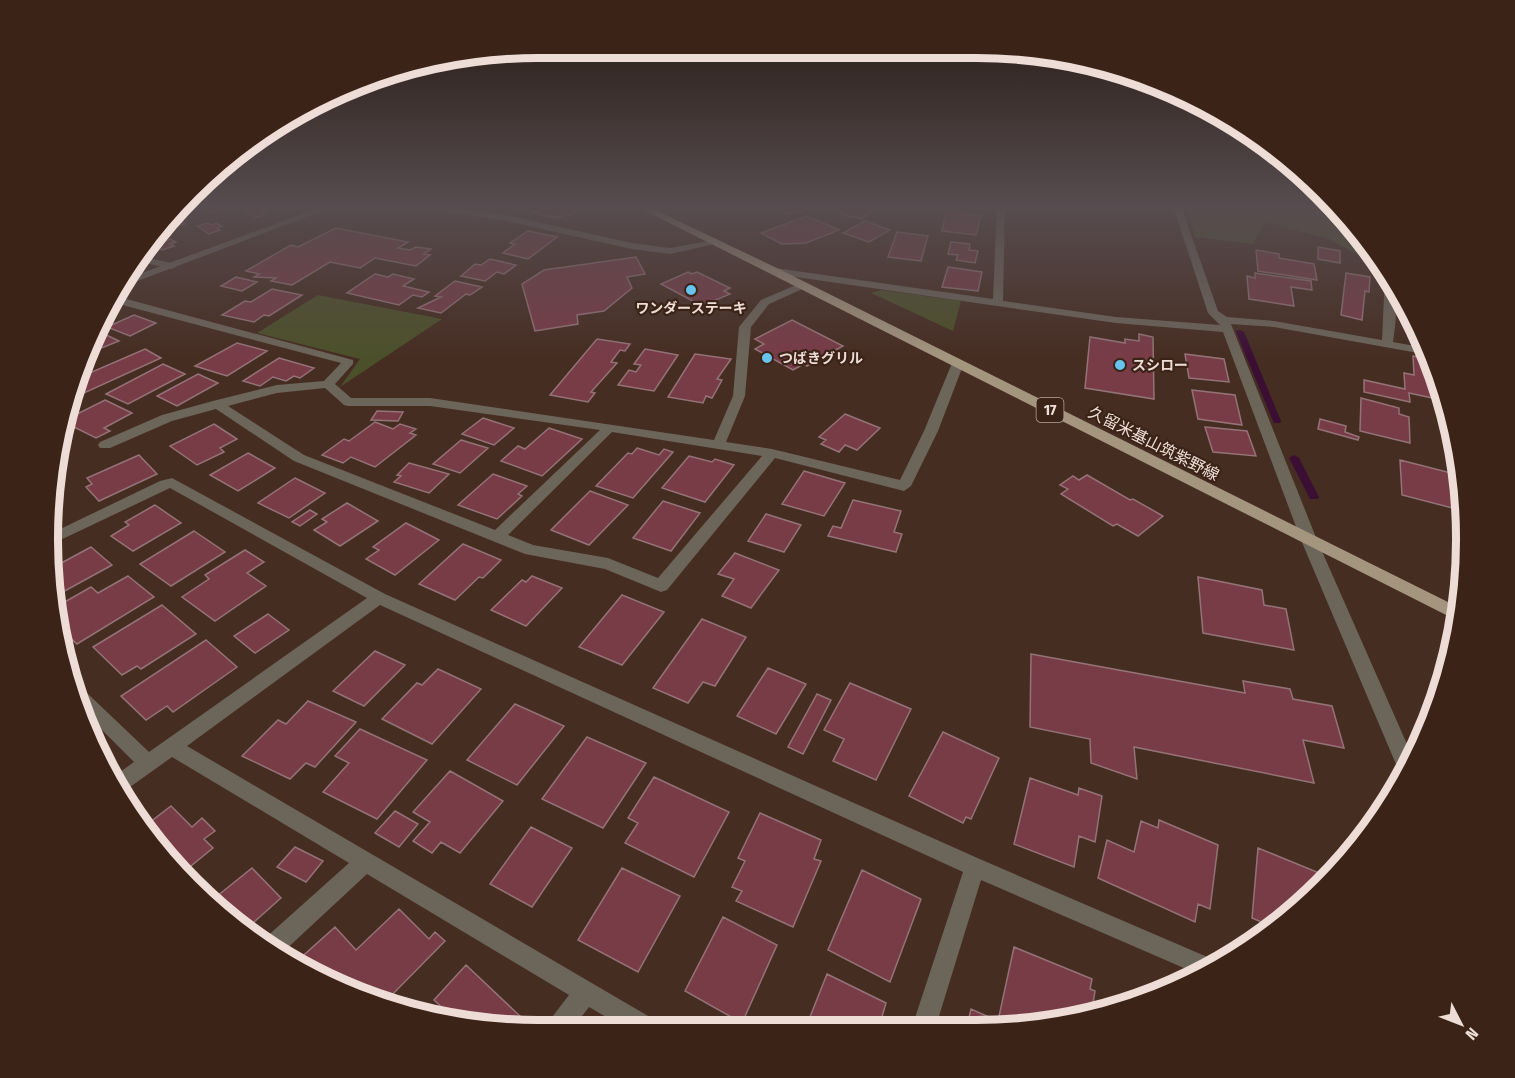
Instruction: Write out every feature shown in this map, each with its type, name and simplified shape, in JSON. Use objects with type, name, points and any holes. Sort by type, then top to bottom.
[{"type":"main road","name":"久留米基山筑紫野線","points":[[743,256],[1451,611]]},
{"type":"street","points":[[134,280],[198,256]]},
{"type":"street","points":[[998,302],[999,256]]},
{"type":"street","points":[[1194,256],[1213,313],[1225,324],[1309,540],[1403,758]]},
{"type":"street","points":[[148,260],[172,266]]},
{"type":"street","points":[[775,271],[1116,320],[1274,324],[1418,350]]},
{"type":"street","points":[[718,446],[739,396],[746,327],[765,302],[803,285]]},
{"type":"street","points":[[1387,343],[1390,322],[1389,295]]},
{"type":"street","points":[[105,445],[167,418],[217,404],[277,389],[328,384],[349,362],[122,301]]},
{"type":"street","points":[[328,384],[348,402],[430,402],[609,428],[772,453],[904,486],[931,430],[958,363]]},
{"type":"street","points":[[217,404],[299,458],[530,550],[608,564],[661,586],[772,453]]},
{"type":"street","points":[[497,537],[609,428]]},
{"type":"street","points":[[58,535],[172,483],[379,598],[975,867],[1200,964]]},
{"type":"street","points":[[124,781],[379,598]]},
{"type":"street","points":[[89,705],[148,764]]},
{"type":"street","points":[[172,747],[633,1020]]},
{"type":"street","points":[[277,942],[366,861]]},
{"type":"street","points":[[926,1020],[975,867]]},
{"type":"street","points":[[564,1020],[586,992]]},
{"type":"green space","points":[[881,290],[961,301],[953,331],[871,293]]},
{"type":"green space","points":[[318,295],[442,319],[340,387],[360,359],[257,333]]},
{"type":"building","points":[[271,256],[428,256],[416,266],[375,258],[360,268],[330,262],[292,285],[271,281],[276,278],[254,277],[259,274],[246,271]]},
{"type":"building","points":[[888,256],[922,256],[921,261]]},
{"type":"building","points":[[957,256],[977,256],[975,263],[956,260]]},
{"type":"building","points":[[1257,256],[1279,256],[1314,264],[1317,280],[1258,271]]},
{"type":"building","points":[[1318,256],[1340,256],[1340,263],[1318,259]]},
{"type":"building","points":[[636,257],[645,274],[627,277],[632,288],[604,311],[577,315],[578,324],[535,331],[522,284],[544,270]]},
{"type":"building","points":[[490,259],[516,265],[504,274],[497,272],[485,281],[461,276],[475,264],[481,265]]},
{"type":"building","points":[[948,267],[982,272],[978,291],[942,287]]},
{"type":"building","points":[[688,272],[692,274],[697,272],[730,288],[724,291],[730,294],[702,306],[661,284]]},
{"type":"building","points":[[1255,273],[1311,281],[1312,290],[1291,287],[1294,306],[1249,299],[1247,276],[1255,278]]},
{"type":"building","points":[[1346,273],[1370,277],[1369,292],[1365,291],[1362,320],[1341,315]]},
{"type":"building","points":[[375,274],[388,277],[393,274],[414,279],[403,286],[429,292],[422,297],[413,295],[399,305],[347,293]]},
{"type":"building","points":[[236,277],[257,282],[242,291],[221,286]]},
{"type":"building","points":[[455,281],[482,287],[470,295],[466,294],[441,313],[418,308],[441,297],[435,296]]},
{"type":"building","points":[[272,289],[302,295],[269,316],[264,315],[254,322],[222,315],[245,301],[251,302]]},
{"type":"building","points":[[134,315],[156,323],[130,336],[108,327]]},
{"type":"building","points":[[792,320],[843,346],[807,366],[804,364],[793,370],[755,349],[764,344],[755,339]]},
{"type":"building","points":[[104,334],[119,341],[97,350]]},
{"type":"building","name":"スシロー","points":[[1139,334],[1153,337],[1154,399],[1085,388],[1090,337],[1125,343],[1125,339],[1139,341]]},
{"type":"building","points":[[597,339],[630,344],[625,351],[620,350],[611,362],[617,363],[591,392],[595,393],[588,402],[550,395]]},
{"type":"building","points":[[237,343],[267,351],[227,376],[195,366]]},
{"type":"building","points":[[145,349],[161,358],[81,394],[88,374]]},
{"type":"building","points":[[645,349],[678,355],[654,391],[618,385],[629,370],[636,372],[641,365],[634,364]]},
{"type":"building","points":[[695,354],[731,359],[717,379],[722,380],[712,398],[706,396],[703,403],[668,397]]},
{"type":"building","points":[[1185,354],[1224,359],[1229,382],[1189,378]]},
{"type":"building","points":[[1413,356],[1421,358],[1435,399],[1409,393],[1410,402],[1364,392],[1364,380],[1405,389],[1404,373],[1414,375]]},
{"type":"building","points":[[279,358],[314,368],[300,378],[294,376],[286,381],[273,377],[260,386],[243,381]]},
{"type":"building","points":[[163,364],[185,374],[128,404],[106,394]]},
{"type":"building","points":[[198,374],[218,383],[177,406],[157,396]]},
{"type":"building","points":[[1192,390],[1235,395],[1242,425],[1198,419]]},
{"type":"building","points":[[1361,398],[1399,408],[1399,414],[1409,417],[1410,443],[1360,431]]},
{"type":"building","points":[[105,400],[132,413],[104,428],[110,431],[96,438],[72,426],[75,415]]},
{"type":"building","points":[[377,411],[403,412],[398,421],[371,420]]},
{"type":"building","points":[[845,414],[880,428],[857,450],[845,445],[839,452],[821,444],[826,440],[819,437]]},
{"type":"building","points":[[483,418],[514,428],[494,445],[462,434]]},
{"type":"building","points":[[1320,419],[1346,426],[1345,432],[1359,437],[1358,440],[1318,429]]},
{"type":"building","points":[[375,422],[393,429],[400,424],[416,429],[410,433],[416,435],[375,467],[351,457],[343,463],[322,455],[344,439],[349,441]]},
{"type":"building","points":[[214,424],[237,439],[220,448],[224,452],[197,465],[170,446]]},
{"type":"building","points":[[1205,427],[1247,431],[1256,456],[1213,452]]},
{"type":"building","points":[[549,428],[582,439],[542,476],[501,461],[518,446],[525,449]]},
{"type":"building","points":[[461,440],[488,448],[460,473],[433,464]]},
{"type":"building","points":[[637,448],[659,455],[664,449],[673,452],[633,498],[596,486],[628,453],[632,454]]},
{"type":"building","points":[[248,453],[275,468],[238,491],[210,475]]},
{"type":"building","points":[[139,455],[157,474],[99,501],[86,487],[92,484],[87,478]]},
{"type":"building","points":[[689,456],[712,462],[715,459],[734,465],[705,502],[662,488]]},
{"type":"building","points":[[1400,460],[1452,473],[1455,509],[1402,495]]},
{"type":"building","points":[[409,463],[449,474],[429,493],[394,482],[401,476],[397,475]]},
{"type":"building","points":[[804,471],[845,483],[824,516],[782,504]]},
{"type":"building","points":[[493,474],[527,486],[518,494],[522,496],[497,519],[458,505]]},
{"type":"building","points":[[1087,475],[1163,516],[1138,536],[1117,524],[1113,526],[1061,494],[1068,489],[1060,485],[1073,476],[1079,480]]},
{"type":"building","points":[[295,478],[325,493],[289,518],[258,503]]},
{"type":"building","points":[[590,491],[628,505],[589,545],[551,530]]},
{"type":"building","points":[[853,500],[901,511],[894,532],[902,534],[896,552],[828,536],[833,526],[841,528]]},
{"type":"building","points":[[663,501],[700,513],[671,551],[633,538]]},
{"type":"building","points":[[347,503],[378,521],[340,546],[314,530],[327,522],[322,519]]},
{"type":"building","points":[[155,505],[181,523],[133,551],[111,536],[129,525],[125,522]]},
{"type":"building","points":[[310,510],[317,514],[300,526],[292,522]]},
{"type":"building","points":[[766,514],[801,525],[784,552],[748,541]]},
{"type":"building","points":[[406,523],[439,540],[395,575],[366,559],[379,550],[373,547]]},
{"type":"building","points":[[194,531],[225,552],[171,586],[140,564]]},
{"type":"building","points":[[463,544],[501,560],[455,600],[419,584]]},
{"type":"building","points":[[91,547],[112,565],[62,592],[60,564]]},
{"type":"building","points":[[245,550],[264,562],[247,573],[266,586],[215,621],[182,597],[209,579],[205,575]]},
{"type":"building","points":[[735,553],[779,570],[751,608],[722,596],[734,579],[718,574]]},
{"type":"building","points":[[128,576],[154,597],[77,644],[69,636],[63,603],[91,587],[98,593]]},
{"type":"building","points":[[532,576],[562,588],[526,626],[491,610],[522,580],[526,582]]},
{"type":"building","points":[[1198,577],[1262,590],[1264,605],[1286,609],[1294,650],[1203,633]]},
{"type":"building","points":[[622,595],[664,612],[622,665],[579,647]]},
{"type":"building","points":[[162,605],[196,634],[141,669],[137,666],[122,675],[93,647]]},
{"type":"building","points":[[268,614],[289,630],[255,653],[234,636]]},
{"type":"building","points":[[702,619],[746,637],[715,686],[703,682],[688,703],[653,688]]},
{"type":"building","points":[[206,640],[237,667],[173,712],[167,706],[146,720],[121,696]]},
{"type":"building","points":[[375,651],[405,665],[364,706],[333,691]]},
{"type":"building","points":[[1031,654],[1245,693],[1243,681],[1290,689],[1293,699],[1332,706],[1344,748],[1303,740],[1314,783],[1134,747],[1137,779],[1091,763],[1090,739],[1030,727]]},
{"type":"building","points":[[768,668],[806,684],[776,734],[737,716]]},
{"type":"building","points":[[438,669],[481,689],[432,744],[382,719],[417,683],[422,685]]},
{"type":"building","points":[[850,683],[911,709],[876,780],[833,761],[844,739],[824,730]]},
{"type":"building","points":[[817,694],[831,700],[803,754],[788,747]]},
{"type":"building","points":[[308,701],[356,722],[315,767],[306,763],[290,779],[242,756],[278,720],[286,724]]},
{"type":"building","points":[[515,704],[564,726],[517,785],[467,760]]},
{"type":"building","points":[[360,729],[427,760],[377,819],[323,792],[349,763],[335,756]]},
{"type":"building","points":[[943,732],[999,758],[971,819],[966,817],[963,823],[909,796]]},
{"type":"building","points":[[587,737],[646,763],[603,828],[542,799]]},
{"type":"building","points":[[450,771],[503,801],[460,853],[441,842],[432,853],[413,841],[430,822],[413,812]]},
{"type":"building","points":[[654,777],[729,812],[694,877],[625,843],[638,823],[628,818]]},
{"type":"building","points":[[1030,778],[1078,795],[1079,788],[1102,796],[1095,842],[1079,836],[1074,867],[1014,844]]},
{"type":"building","points":[[171,806],[192,827],[202,818],[215,831],[204,839],[213,848],[189,868],[151,822]]},
{"type":"building","points":[[395,811],[418,824],[399,847],[375,833]]},
{"type":"building","points":[[760,813],[821,840],[814,859],[821,861],[793,927],[736,901],[742,891],[732,887],[745,861],[738,858]]},
{"type":"building","points":[[1159,820],[1218,845],[1210,909],[1198,904],[1195,922],[1098,878],[1107,840],[1134,852],[1141,821],[1158,828]]},
{"type":"building","points":[[531,827],[572,848],[532,907],[490,884]]},
{"type":"building","points":[[295,847],[323,861],[306,882],[277,867]]},
{"type":"building","points":[[1258,848],[1321,874],[1264,924],[1252,918]]},
{"type":"building","points":[[252,868],[281,898],[252,924],[217,896]]},
{"type":"building","points":[[622,868],[680,896],[638,972],[578,940]]},
{"type":"building","points":[[862,870],[921,899],[890,982],[828,950]]},
{"type":"building","points":[[399,909],[429,939],[435,932],[445,941],[391,996],[355,983],[302,957],[335,927],[356,950]]},
{"type":"building","points":[[723,917],[777,945],[743,1020],[737,1020],[685,991]]},
{"type":"building","points":[[1014,947],[1092,979],[1090,989],[1095,991],[1093,1005],[1039,1015],[999,1019]]},
{"type":"building","points":[[466,965],[521,1017],[508,1018],[445,1010],[434,1000]]},
{"type":"building","points":[[827,974],[886,1003],[881,1020],[809,1020]]},
{"type":"building","points":[[971,1009],[993,1019],[968,1020]]},
{"type":"waterway","points":[[1240,332],[1277,421]]},
{"type":"waterway","points":[[1294,458],[1314,497]]},
{"type":"place","name":"ワンダーステーキ","points":[[691,290]]},
{"type":"place","name":"つばきグリル","points":[[767,358]]},
{"type":"place","name":"スシロー","points":[[1120,365]]}]
